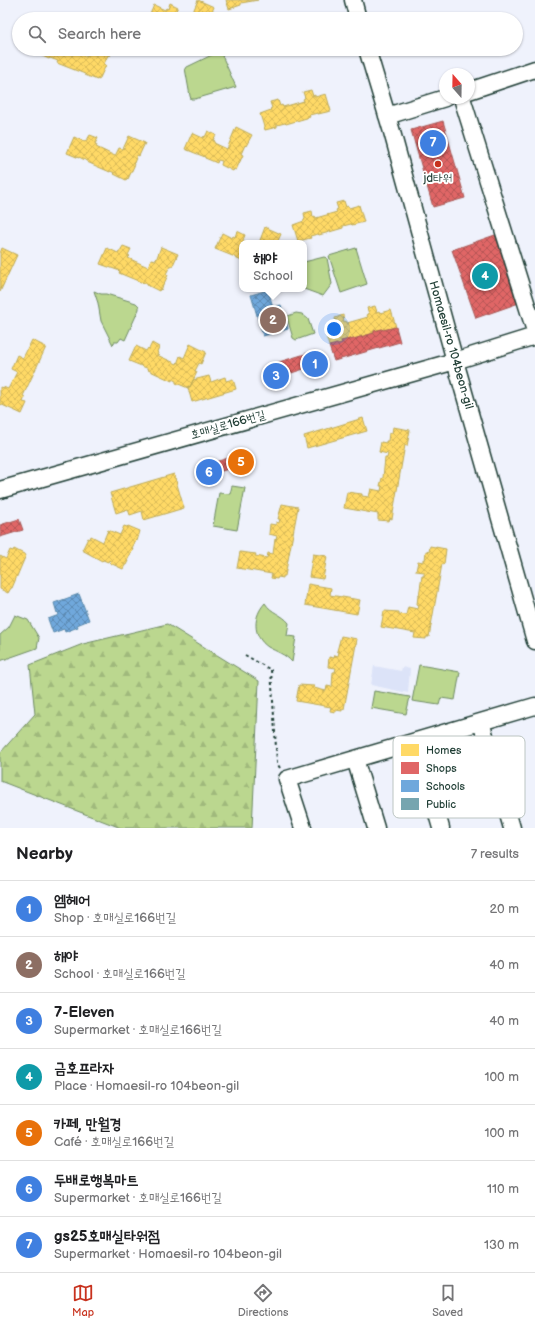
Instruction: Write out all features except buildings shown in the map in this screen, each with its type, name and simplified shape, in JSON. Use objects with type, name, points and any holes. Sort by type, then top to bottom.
[{"type":"street","points":[[353,0],[356,12]]},
{"type":"street","name":"Homaesil-ro 104beon-gil","points":[[369,56],[535,641]]},
{"type":"street","points":[[475,89],[535,69]]},
{"type":"street","points":[[387,116],[439,100]]},
{"type":"street","points":[[464,104],[535,331]]},
{"type":"street","name":"호매실로166번길","points":[[0,490],[455,361],[535,336]]},
{"type":"street","points":[[433,736],[535,706]]},
{"type":"street","points":[[481,722],[485,736]]},
{"type":"street","points":[[303,828],[287,779],[393,748]]},
{"type":"street","points":[[355,759],[376,828]]},
{"type":"street","points":[[438,818],[441,828]]},
{"type":"street","points":[[509,818],[512,828]]},
{"type":"path","points":[[245,656],[271,670],[277,763],[287,779]]},
{"type":"shaded area","points":[[374,666],[401,671],[402,667],[410,669],[408,693],[371,685]]},
{"type":"green space","points":[[210,56],[222,56],[236,87],[191,99],[185,68]]},
{"type":"green space","points":[[356,248],[367,284],[341,293],[329,256]]},
{"type":"green space","points":[[324,257],[327,258],[332,284],[323,296],[307,290],[307,261]]},
{"type":"green space","points":[[94,291],[136,303],[139,306],[125,340],[121,338],[118,342],[114,342],[113,345],[101,321]]},
{"type":"green space","points":[[296,313],[302,314],[308,319],[313,334],[296,340],[293,338],[287,318],[288,316]]},
{"type":"green space","points":[[232,486],[245,488],[237,530],[213,526],[219,493],[230,494]]},
{"type":"green space","points":[[265,603],[270,609],[283,617],[289,623],[287,636],[296,637],[292,662],[284,655],[268,647],[259,637],[256,620]]},
{"type":"green space","points":[[15,615],[28,620],[39,638],[37,648],[0,661],[0,635],[9,627]]},
{"type":"green space","points":[[167,624],[259,681],[252,828],[121,828],[0,781],[0,753],[35,714],[30,665],[83,644]]},
{"type":"green space","points":[[419,665],[460,672],[455,700],[441,698],[439,705],[412,701]]},
{"type":"green space","points":[[374,691],[410,697],[406,714],[371,708]]},
{"type":"place","name":"gs25호매실타워점","points":[[433,143]]},
{"type":"place","name":"jd타워","points":[[438,164]]},
{"type":"place","name":"금호프라자","points":[[485,276]]},
{"type":"place","name":"해야","points":[[273,320]]},
{"type":"place","name":"엠헤어","points":[[315,364]]},
{"type":"place","name":"7-Eleven","points":[[276,376]]},
{"type":"place","name":"카페, 만월경","points":[[241,462]]},
{"type":"place","name":"두배로행복마트","points":[[209,472]]}]
